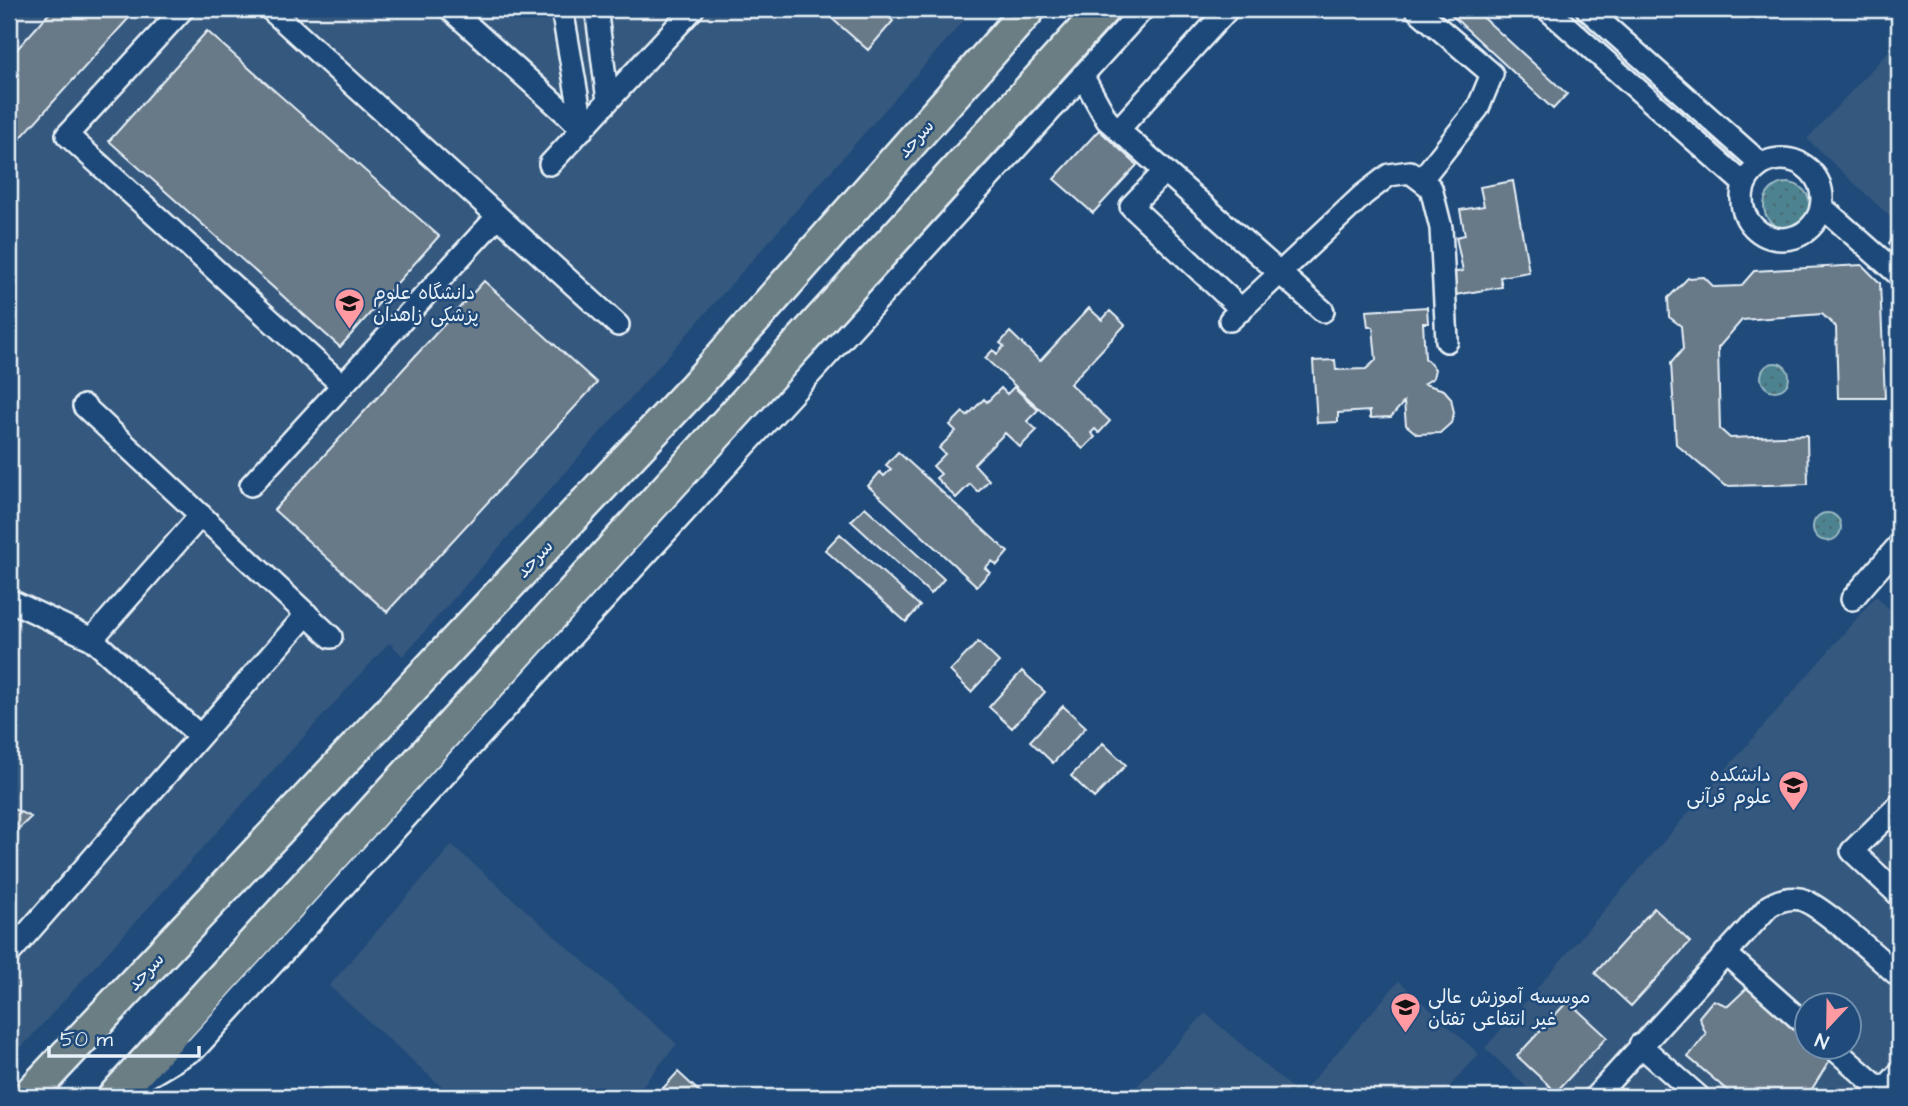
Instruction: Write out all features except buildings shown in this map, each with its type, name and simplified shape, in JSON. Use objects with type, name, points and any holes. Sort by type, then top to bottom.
[{"type":"highway","name":"سرحد","points":[[27,1097],[693,389],[1029,9]]},
{"type":"highway","points":[[116,1096],[1103,9]]},
{"type":"street","points":[[183,9],[67,135],[342,385]]},
{"type":"street","points":[[270,9],[618,325]]},
{"type":"street","points":[[450,9],[583,129]]},
{"type":"street","points":[[562,9],[583,129]]},
{"type":"street","points":[[602,9],[597,15],[608,101]]},
{"type":"street","points":[[550,164],[691,9]]},
{"type":"street","points":[[116,1096],[196,1048],[1143,9]]},
{"type":"street","points":[[1118,130],[1228,9]]},
{"type":"street","points":[[1416,9],[1492,74],[1478,108],[1421,180]]},
{"type":"street","points":[[1548,9],[1744,184]]},
{"type":"street","points":[[1587,9],[1761,164]]},
{"type":"street","points":[[1082,75],[1107,120],[1323,311]]},
{"type":"street","points":[[1786,159],[1810,170],[1817,181],[1821,206],[1816,218],[1797,235],[1771,237],[1749,222],[1743,211],[1744,184],[1761,164],[1786,159]]},
{"type":"street","points":[[1165,171],[1131,206],[1236,315],[1363,195],[1389,176],[1410,172],[1431,188],[1441,228],[1447,341]]},
{"type":"street","points":[[1821,206],[1899,275]]},
{"type":"street","points":[[251,485],[498,216]]},
{"type":"street","points":[[84,406],[331,637]]},
{"type":"street","points":[[93,639],[201,515]]},
{"type":"street","points":[[1852,599],[1899,545]]},
{"type":"street","points":[[9,600],[93,639],[200,736]]},
{"type":"street","points":[[9,954],[307,614]]},
{"type":"street","points":[[1899,805],[1852,851],[1899,895]]},
{"type":"street","points":[[1595,1097],[1769,906],[1782,899],[1801,900],[1899,976]]},
{"type":"street","points":[[1725,953],[1792,1012]]},
{"type":"street","points":[[1640,1045],[1699,1097]]},
{"type":"street","points":[[1846,1060],[1883,1095],[1899,1073]]},
{"type":"shaded area","name":"دانشگاه علوم پزشکی زاهدان","points":[[9,9],[974,9],[403,656],[389,643],[9,1061]]},
{"type":"shaded area","points":[[1899,40],[1899,225],[1807,139]]},
{"type":"shaded area","name":"دانشکده علوم قرآنی","points":[[1876,596],[1899,619],[1899,1097],[1537,1097],[1485,1048]]},
{"type":"shaded area","points":[[452,845],[677,1044],[633,1097],[453,1097],[329,986]]},
{"type":"shaded area","name":"موسسه آموزش عالی غیر انتفاعی تفتان","points":[[1399,981],[1479,1054],[1440,1097],[1127,1097],[1205,1013],[1300,1095]]},
{"type":"green space","points":[[1787,183],[1803,190],[1810,206],[1803,222],[1787,229],[1771,222],[1764,206],[1771,190]]},
{"type":"green space","points":[[1775,363],[1785,367],[1789,377],[1785,387],[1775,391],[1765,387],[1761,377],[1765,367]]},
{"type":"green space","points":[[1827,513],[1837,517],[1841,527],[1837,537],[1827,541],[1817,537],[1813,527],[1817,517]]},
{"type":"place","name":"دانشگاه علوم پزشکی زاهدان","points":[[350,330]]},
{"type":"place","name":"دانشکده علوم قرآنی","points":[[1794,812]]},
{"type":"place","name":"موسسه آموزش عالی غیر انتفاعی تفتان","points":[[1405,1034]]}]
